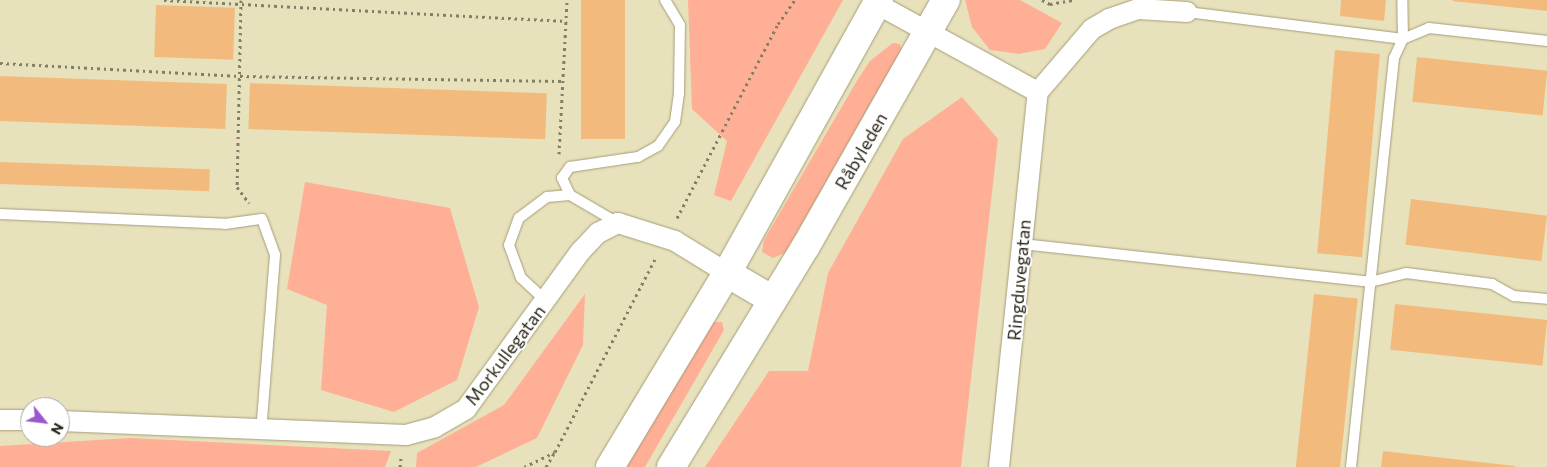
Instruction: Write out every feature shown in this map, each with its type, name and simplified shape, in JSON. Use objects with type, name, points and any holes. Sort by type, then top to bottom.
[{"type":"main road","name":"Råbyleden","points":[[671,467],[774,300],[946,0]]},
{"type":"main road","points":[[610,467],[727,273],[878,2]]},
{"type":"main road","points":[[727,273],[774,300]]},
{"type":"street","points":[[878,2],[928,34],[1038,92],[1092,29],[1109,19],[1138,8],[1187,12]]},
{"type":"street","name":"Ringduvegatan","points":[[999,467],[1038,92]]},
{"type":"street","points":[[618,223],[675,241],[727,273]]},
{"type":"street","name":"Morkullegatan","points":[[70,421],[261,431],[406,435],[435,426],[466,409],[581,251],[598,233],[618,223]]},
{"type":"street","points":[[0,420],[20,420]]},
{"type":"lane","points":[[570,195],[562,178],[570,167],[638,157],[658,146],[675,122],[680,93],[680,25],[665,0]]},
{"type":"lane","points":[[1351,467],[1394,58],[1403,39],[1402,0]]},
{"type":"lane","points":[[1187,12],[1403,39],[1429,28],[1547,41]]},
{"type":"lane","points":[[546,301],[521,278],[509,245],[520,218],[546,196],[570,195],[618,223]]},
{"type":"lane","points":[[0,214],[225,224],[262,219],[275,255],[261,431]]},
{"type":"lane","points":[[1022,244],[1370,282],[1406,273],[1492,284],[1514,296],[1547,300]]},
{"type":"path","points":[[164,0],[240,2],[566,21]]},
{"type":"path","points":[[562,178],[558,150],[567,0]]},
{"type":"path","points":[[1042,0],[1050,4],[1072,0]]},
{"type":"path","points":[[240,2],[237,187],[262,219]]},
{"type":"path","points":[[0,63],[240,76],[562,81]]},
{"type":"path","points":[[546,467],[555,452]]},
{"type":"shaded area","points":[[688,0],[843,0],[731,201],[714,195],[727,141],[692,109]]},
{"type":"shaded area","points":[[965,0],[1020,0],[1062,23],[1045,49],[1019,54],[990,50],[972,27]]},
{"type":"shaded area","points":[[893,43],[900,44],[902,52],[785,253],[773,258],[762,252],[764,240],[858,79],[870,61]]},
{"type":"shaded area","points":[[962,97],[998,139],[961,467],[705,467],[769,371],[808,371],[828,273],[903,139]]},
{"type":"shaded area","points":[[305,182],[450,208],[479,307],[457,380],[394,412],[321,390],[327,305],[287,289]]},
{"type":"shaded area","points":[[585,294],[583,345],[537,438],[476,467],[416,467],[417,453],[504,405]]},
{"type":"shaded area","points":[[713,322],[722,322],[724,330],[645,467],[622,467]]},
{"type":"shaded area","points":[[130,438],[391,451],[385,467],[0,467],[0,446],[20,445],[20,447],[70,447],[70,442]]},
{"type":"building","points":[[581,0],[625,0],[625,139],[581,139]]},
{"type":"building","points":[[1341,0],[1386,0],[1384,21],[1340,16]]},
{"type":"building","points":[[1547,0],[1547,11],[1452,1]]},
{"type":"building","points":[[156,5],[235,8],[233,60],[154,57]]},
{"type":"building","points":[[1335,50],[1380,54],[1362,257],[1317,253]]},
{"type":"building","points":[[1417,57],[1547,71],[1543,115],[1412,102]]},
{"type":"building","points":[[0,76],[227,84],[225,129],[0,121]]},
{"type":"building","points":[[250,83],[547,93],[545,139],[248,129]]},
{"type":"building","points":[[0,162],[210,169],[209,191],[0,184]]},
{"type":"building","points":[[1411,199],[1547,216],[1541,261],[1405,245]]},
{"type":"building","points":[[1314,294],[1358,299],[1340,467],[1296,467]]},
{"type":"building","points":[[1395,304],[1547,320],[1542,366],[1390,350]]},
{"type":"building","points":[[1383,451],[1515,466],[1515,467],[1381,467]]}]
